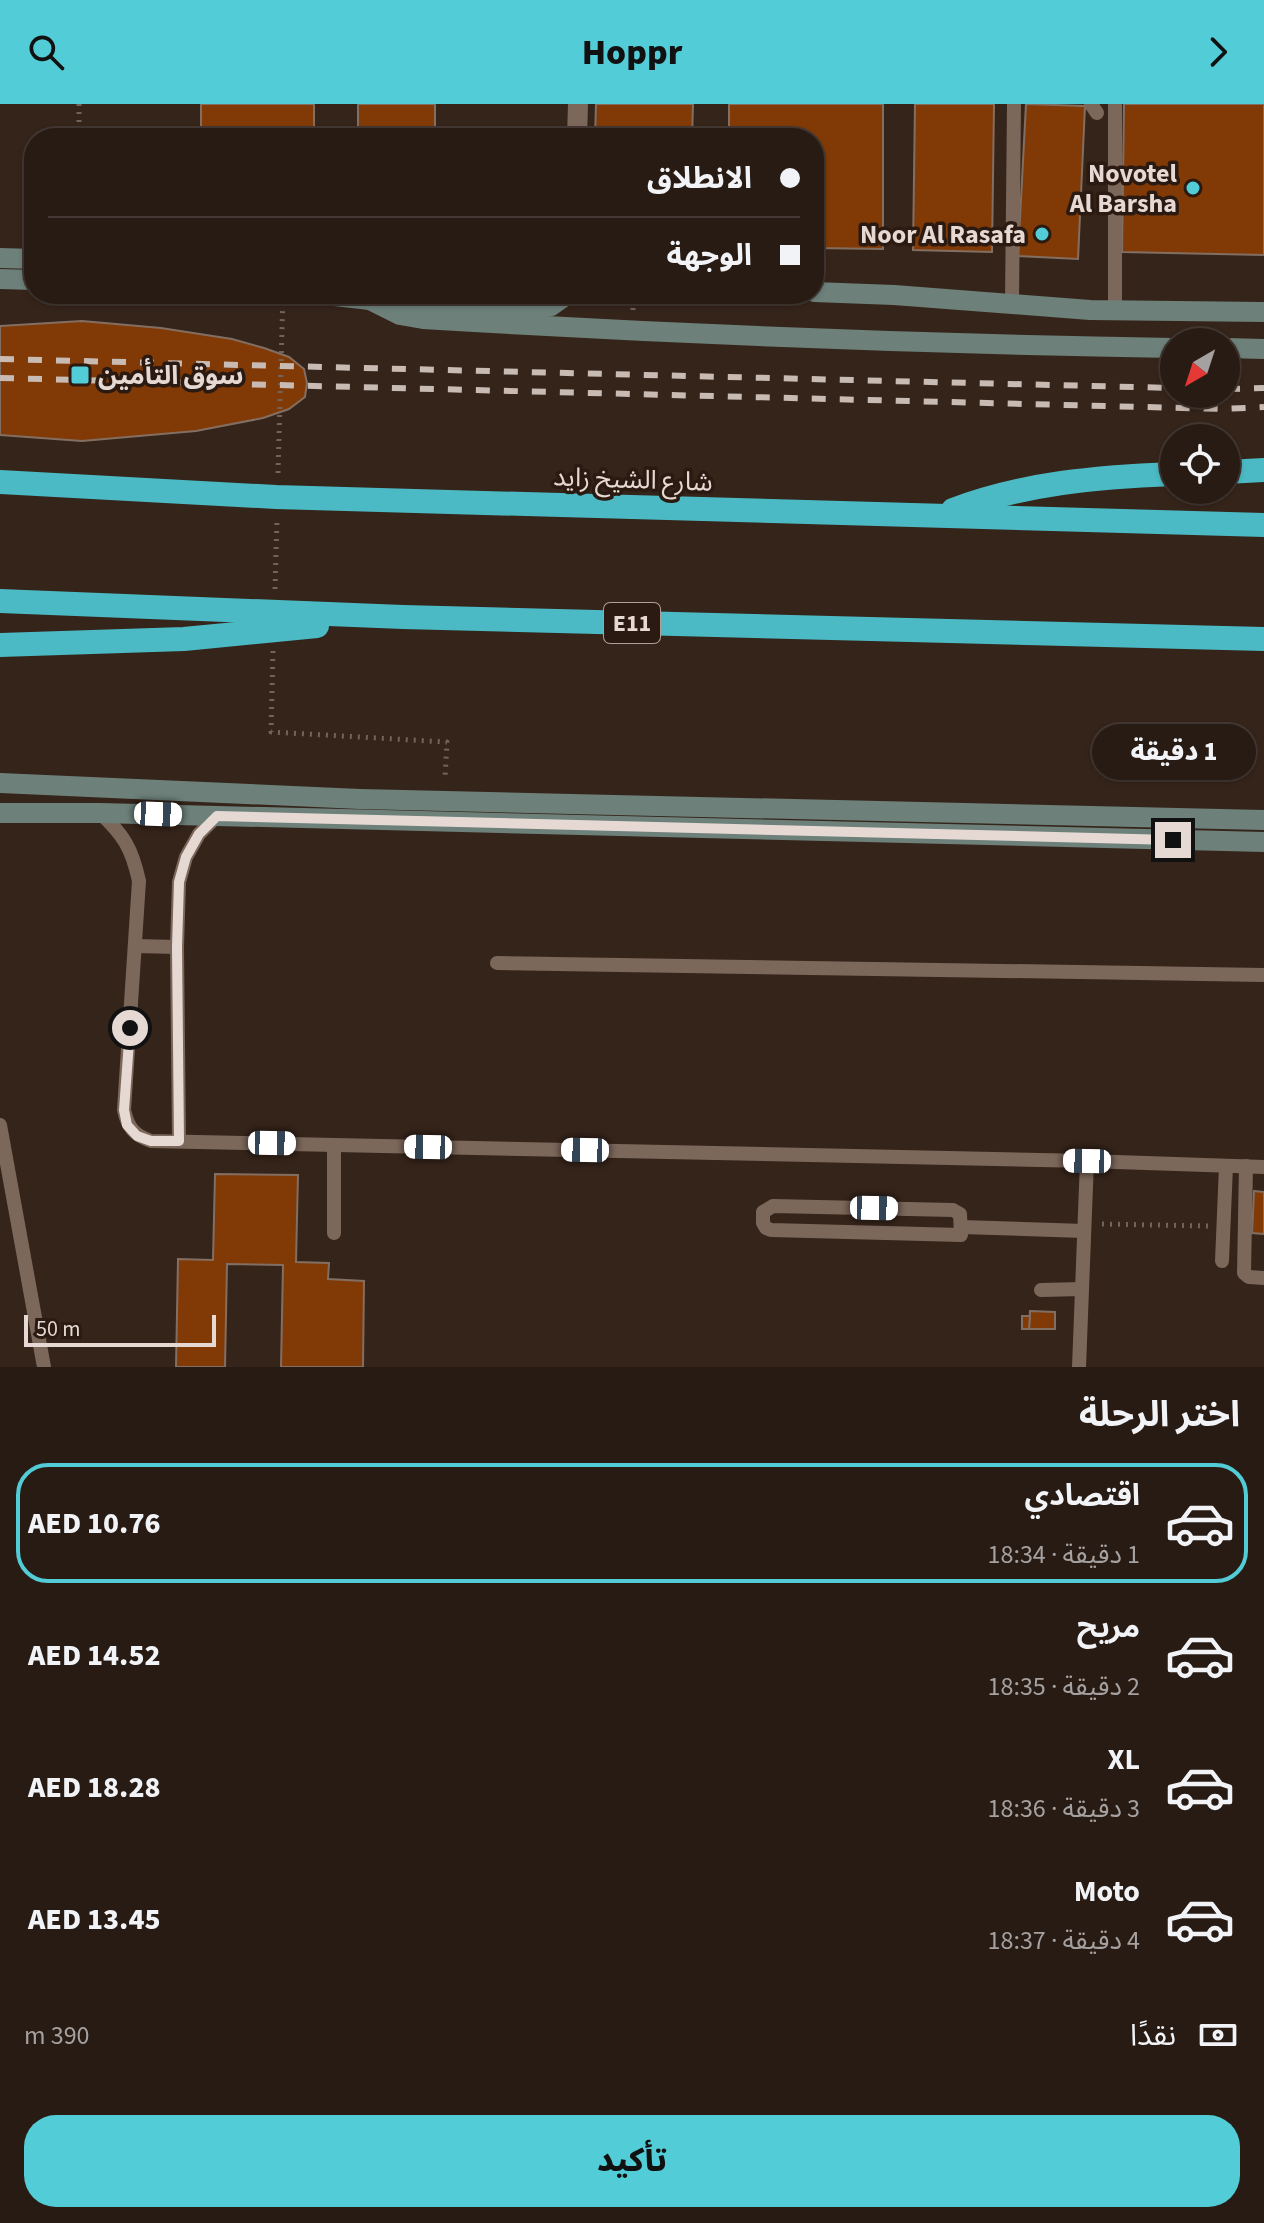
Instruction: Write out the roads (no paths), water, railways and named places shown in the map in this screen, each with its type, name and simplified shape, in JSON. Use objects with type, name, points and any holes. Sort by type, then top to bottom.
[{"type":"highway","points":[[1240,471],[1264,470]]},
{"type":"highway","points":[[939,515],[1042,484],[1160,474]]},
{"type":"highway","name":"شارع الشيخ زايد","points":[[0,482],[276,497],[1264,525]]},
{"type":"highway","name":"E11","points":[[0,601],[403,617],[1264,639]]},
{"type":"highway","points":[[0,645],[184,639],[403,617]]},
{"type":"street","points":[[577,128],[578,104]]},
{"type":"street","points":[[0,258],[24,259]]},
{"type":"street","points":[[0,279],[24,280]]},
{"type":"street","points":[[824,293],[1115,310],[1264,312]]},
{"type":"street","points":[[378,304],[400,315],[438,320],[588,329],[1160,348]]},
{"type":"street","points":[[465,304],[529,309],[554,304]]},
{"type":"street","points":[[1240,348],[1264,349]]},
{"type":"street","points":[[0,783],[360,799],[1264,820]]},
{"type":"street","points":[[0,813],[1264,842]]},
{"type":"lane","points":[[1012,303],[1014,104]]},
{"type":"lane","points":[[1115,104],[1115,310]]},
{"type":"lane","points":[[100,813],[120,832],[133,855],[139,881],[124,1110],[127,1125],[137,1136],[151,1141],[1264,1167]]},
{"type":"lane","points":[[179,1141],[179,882],[186,857],[199,834],[217,816]]},
{"type":"lane","points":[[135,946],[177,947]]},
{"type":"lane","points":[[497,963],[1264,975]]},
{"type":"lane","points":[[0,1125],[44,1367]]},
{"type":"lane","points":[[334,1145],[334,1233]]},
{"type":"lane","points":[[1079,1367],[1087,1161]]},
{"type":"lane","points":[[1222,1261],[1226,1166]]},
{"type":"lane","points":[[1246,1166],[1244,1273],[1249,1277],[1264,1278]]},
{"type":"lane","points":[[773,1206],[821,1207],[953,1210],[960,1214],[961,1235],[771,1230],[766,1228],[762,1218],[763,1212],[773,1206]]},
{"type":"lane","points":[[820,1231],[821,1207]]},
{"type":"lane","points":[[961,1227],[1084,1228]]},
{"type":"lane","points":[[1041,1290],[1082,1289]]},
{"type":"railway","points":[[0,359],[1160,388]]},
{"type":"railway","points":[[0,378],[1223,409],[1264,407]]},
{"type":"railway","points":[[1240,389],[1264,388]]},
{"type":"place","name":"Novotel Al Barsha","points":[[1193,188]]},
{"type":"place","name":"Noor Al Rasafa","points":[[1042,234]]},
{"type":"place","name":"سوق التأمين","points":[[80,375]]}]
